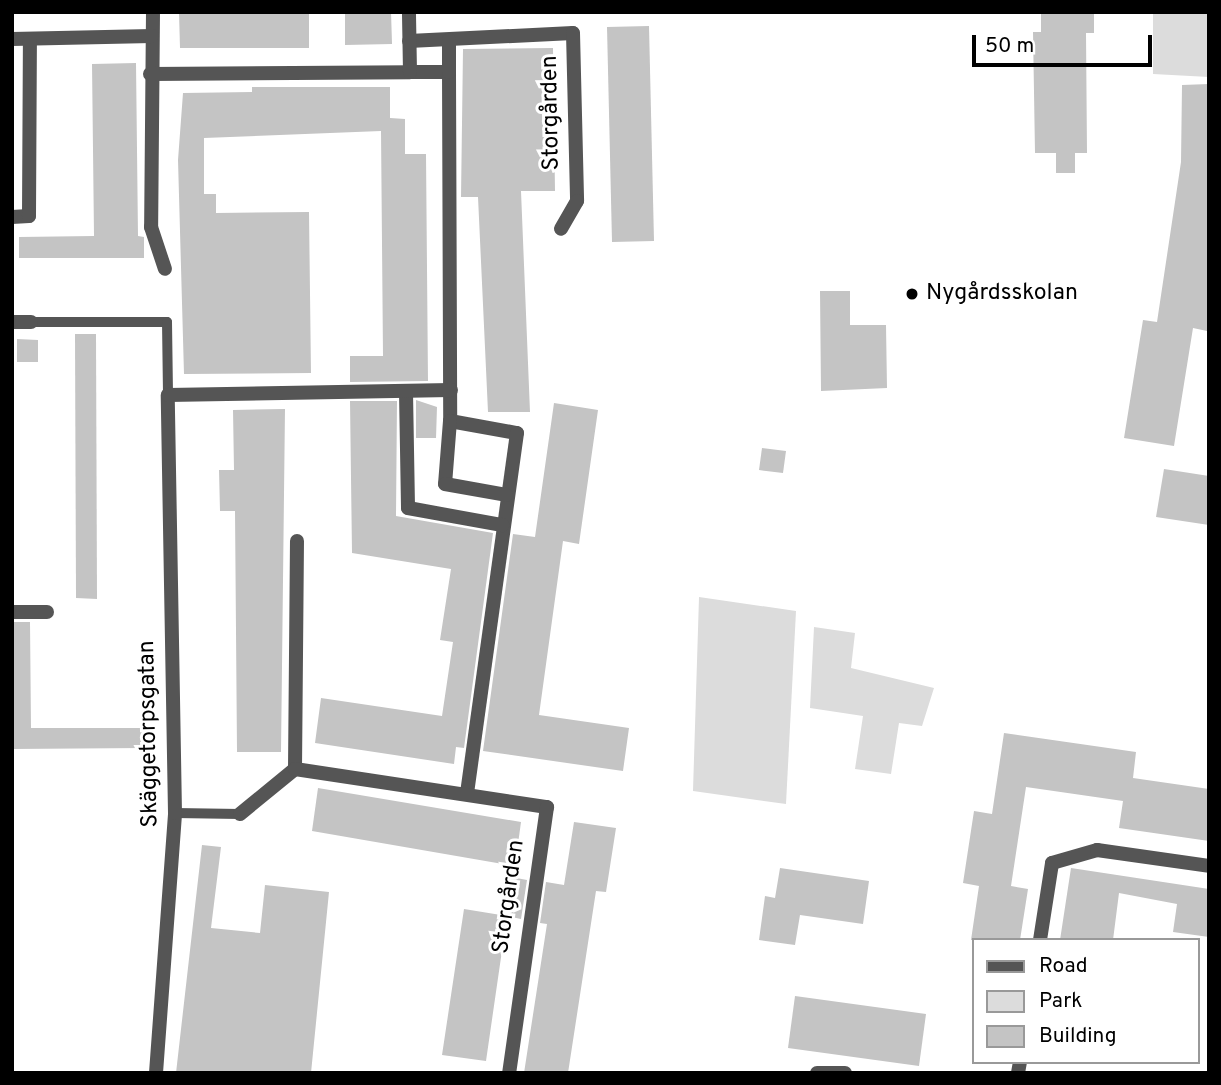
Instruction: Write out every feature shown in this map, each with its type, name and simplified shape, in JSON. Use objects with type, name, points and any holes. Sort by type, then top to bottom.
[{"type":"street","points":[[153,12],[150,74],[150,227],[165,269]]},
{"type":"street","points":[[409,12],[410,72]]},
{"type":"street","name":"Storgården","points":[[409,41],[573,33],[577,201],[561,229]]},
{"type":"street","points":[[12,39],[152,36]]},
{"type":"street","points":[[12,217],[29,216],[30,39]]},
{"type":"street","points":[[449,40],[451,390],[445,484],[506,495]]},
{"type":"street","points":[[150,74],[449,72]]},
{"type":"street","points":[[12,322],[31,322]]},
{"type":"street","points":[[168,395],[451,390]]},
{"type":"street","points":[[406,392],[408,508],[502,525]]},
{"type":"street","name":"Skäggetorpsgatan","points":[[156,1073],[175,813],[168,395]]},
{"type":"street","points":[[450,421],[517,433],[506,495],[467,793]]},
{"type":"street","points":[[240,814],[295,769],[297,541]]},
{"type":"street","points":[[12,612],[47,612]]},
{"type":"street","name":"Storgården","points":[[295,769],[547,807],[509,1073]]},
{"type":"street","points":[[1040,938],[1052,863],[1097,850],[1209,866]]},
{"type":"street","points":[[817,1073],[845,1073]]},
{"type":"lane","points":[[31,322],[167,322],[168,395]]},
{"type":"lane","points":[[175,813],[240,814]]},
{"type":"green space","points":[[1153,12],[1209,12],[1209,77],[1153,74]]},
{"type":"green space","points":[[699,597],[796,611],[786,804],[693,791]]},
{"type":"green space","points":[[814,627],[855,633],[851,668],[934,688],[922,726],[899,723],[891,774],[855,769],[863,716],[810,708]]},
{"type":"building","points":[[179,12],[309,12],[309,48],[180,48]]},
{"type":"building","points":[[345,12],[391,12],[392,44],[345,45]]},
{"type":"building","points":[[1041,12],[1094,12],[1094,33],[1086,33],[1087,153],[1075,153],[1075,173],[1056,173],[1056,153],[1035,153],[1033,32],[1041,32]]},
{"type":"building","points":[[649,26],[654,241],[612,242],[607,27]]},
{"type":"building","points":[[553,48],[555,191],[521,191],[530,412],[488,412],[478,197],[461,197],[463,49]]},
{"type":"building","points":[[136,63],[138,236],[144,237],[144,258],[19,258],[19,237],[94,236],[92,64]]},
{"type":"building","points":[[1209,84],[1207,331],[1193,328],[1174,446],[1124,438],[1143,320],[1157,322],[1181,162],[1182,85]]},
{"type":"building","points":[[252,87],[390,87],[390,118],[405,119],[405,154],[426,154],[428,381],[350,382],[350,356],[383,356],[381,131],[204,138],[204,194],[216,194],[216,213],[309,212],[311,373],[184,374],[178,160],[183,93],[252,92]]},
{"type":"building","points":[[820,291],[850,291],[850,325],[886,325],[887,388],[821,391]]},
{"type":"building","points":[[75,334],[96,334],[97,599],[76,598]]},
{"type":"building","points":[[17,339],[38,340],[38,362],[17,362]]},
{"type":"building","points":[[416,400],[437,407],[436,438],[416,438]]},
{"type":"building","points":[[350,401],[397,401],[396,516],[493,533],[464,748],[456,747],[454,764],[315,743],[321,698],[442,716],[453,642],[440,640],[451,569],[352,553]]},
{"type":"building","points":[[554,403],[598,410],[579,544],[563,541],[539,715],[629,728],[623,771],[483,751],[513,534],[535,537]]},
{"type":"building","points":[[285,409],[281,752],[237,752],[235,511],[220,511],[219,470],[234,470],[233,410]]},
{"type":"building","points":[[762,448],[786,451],[783,473],[759,470]]},
{"type":"building","points":[[1164,469],[1209,476],[1209,525],[1156,517]]},
{"type":"building","points":[[12,622],[30,622],[31,728],[144,728],[144,748],[12,749]]},
{"type":"building","points":[[1004,733],[1136,752],[1133,778],[1209,789],[1209,841],[1119,828],[1123,801],[1026,787],[1011,886],[1028,889],[1020,938],[971,940],[979,886],[963,883],[974,811],[992,814]]},
{"type":"building","points":[[318,788],[521,822],[515,866],[312,831]]},
{"type":"building","points":[[574,822],[616,828],[606,892],[596,891],[568,1073],[524,1073],[547,924],[540,923],[546,882],[564,885]]},
{"type":"building","points":[[202,845],[221,847],[211,928],[260,933],[265,885],[329,892],[311,1073],[176,1073]]},
{"type":"building","points":[[780,868],[869,881],[863,924],[800,915],[795,945],[759,940],[765,896],[775,898]]},
{"type":"building","points":[[1071,868],[1209,889],[1209,937],[1173,932],[1177,904],[1119,893],[1113,938],[1060,938]]},
{"type":"building","points":[[511,877],[527,880],[521,919],[507,916]]},
{"type":"building","points":[[464,909],[507,916],[486,1061],[442,1055]]},
{"type":"building","points":[[795,996],[926,1014],[919,1066],[788,1048]]},
{"type":"place","name":"Nygårdsskolan","points":[[912,294]]}]
